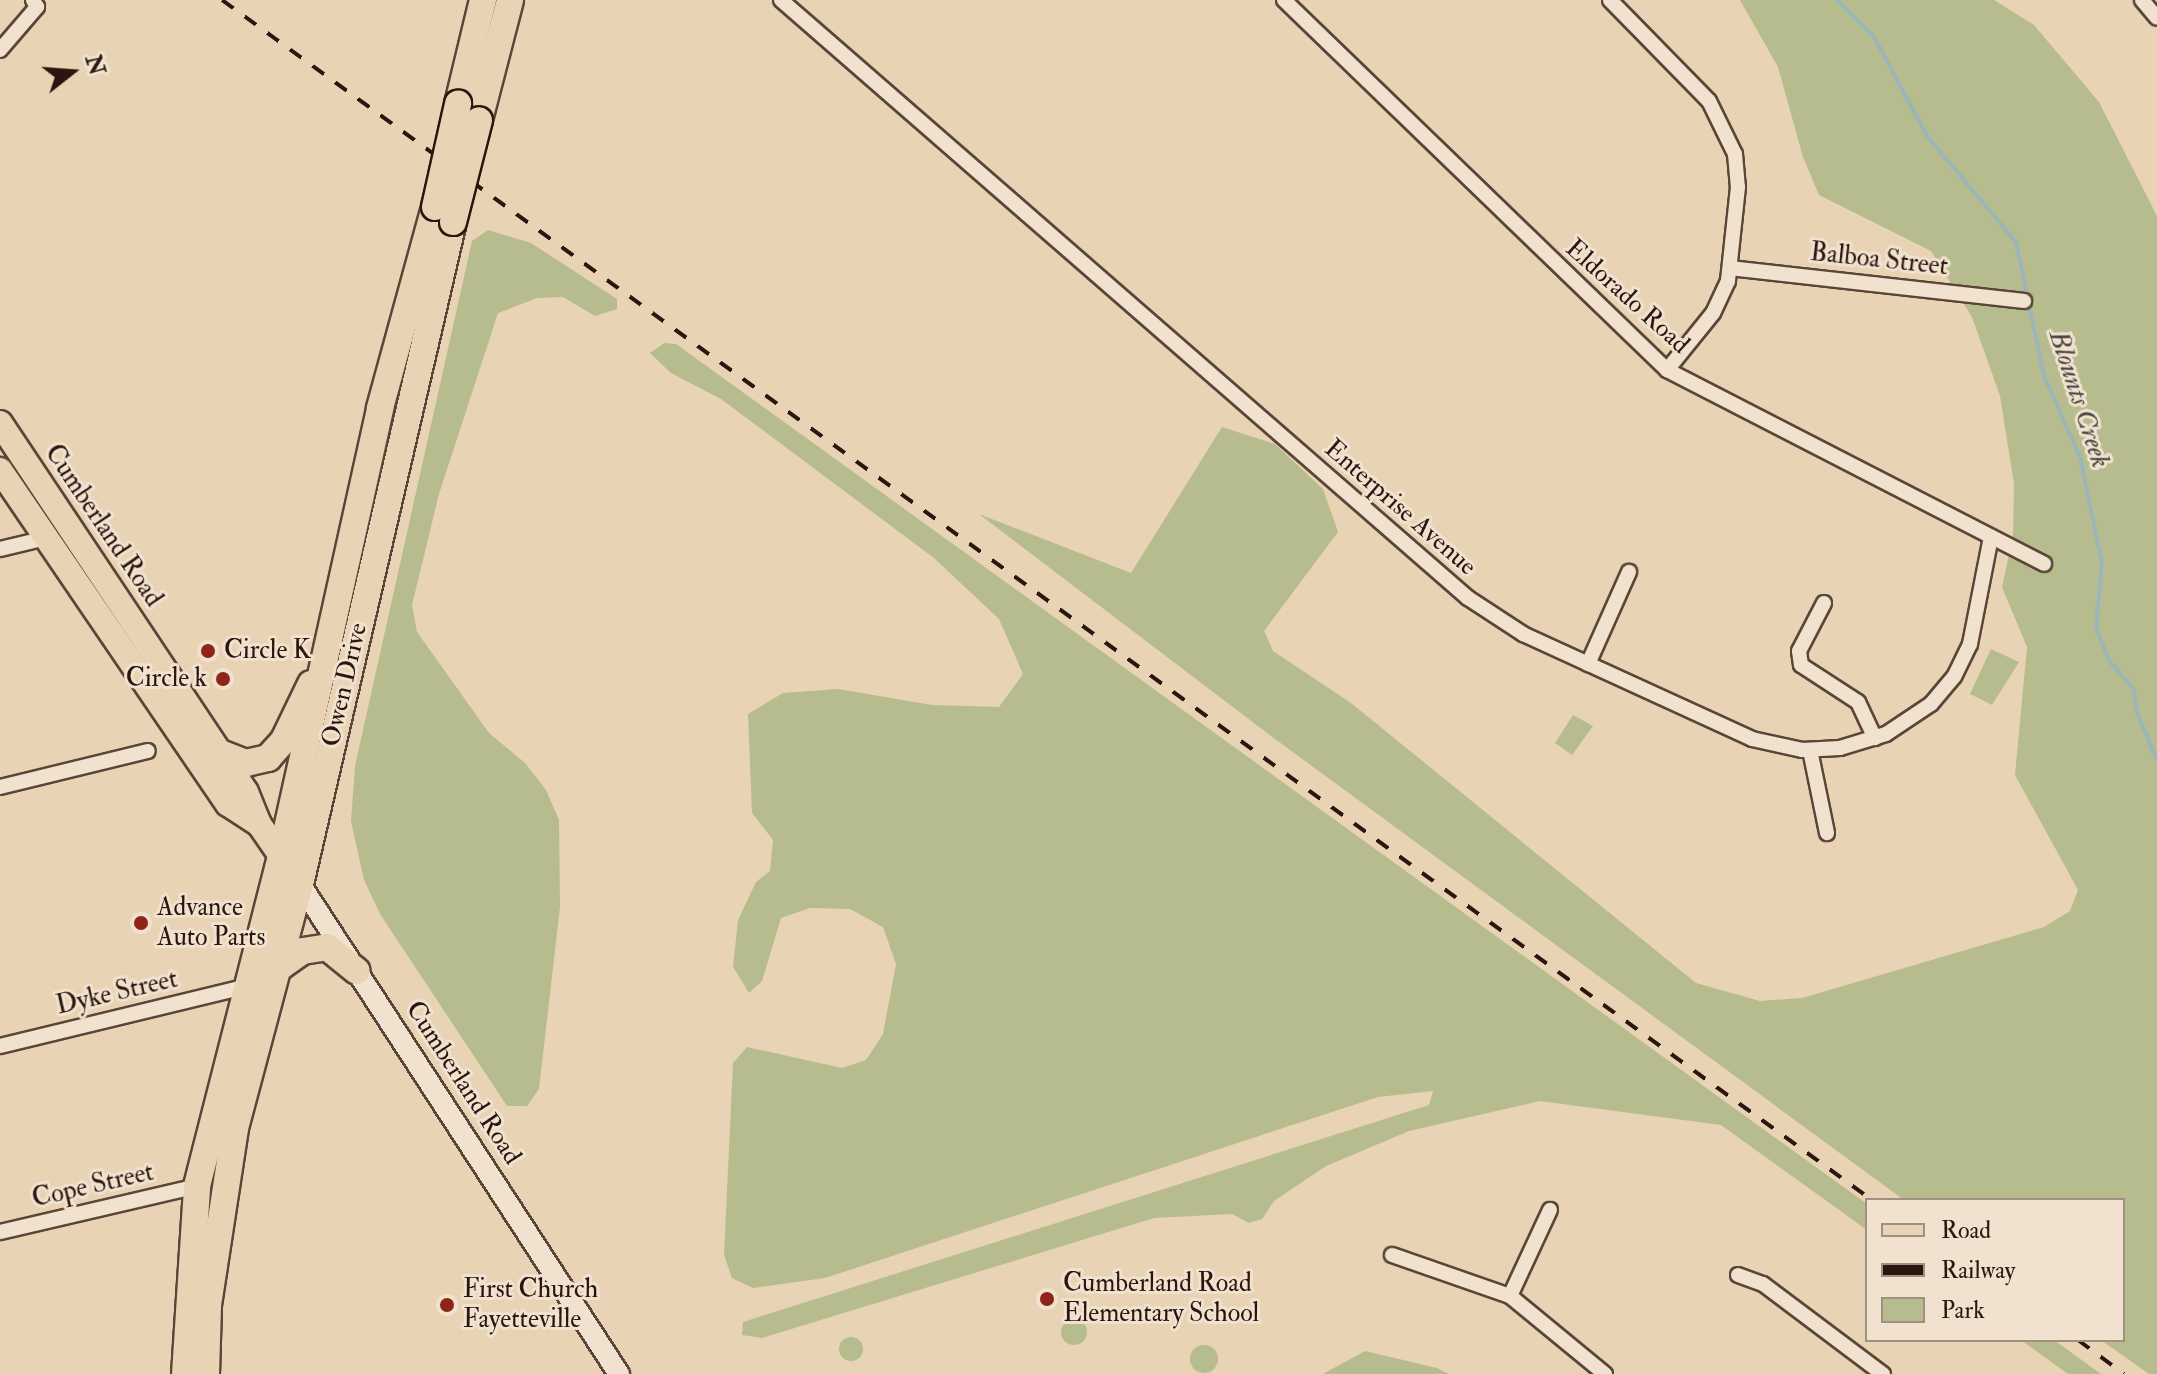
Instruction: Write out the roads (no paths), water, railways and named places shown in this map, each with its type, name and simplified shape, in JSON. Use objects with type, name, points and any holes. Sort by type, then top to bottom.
[{"type":"highway","name":"Owen Drive","points":[[206,1374],[208,1305],[225,1183],[274,971],[300,884],[444,214],[458,104],[483,0]]},
{"type":"highway","name":"Owen Drive","points":[[185,1374],[197,1186],[244,987],[281,856],[380,408],[444,214],[479,120],[510,0]]},
{"type":"highway","points":[[220,753],[246,763],[268,758],[284,740],[329,648]]},
{"type":"highway","points":[[274,971],[303,951],[327,947],[357,971]]},
{"type":"main road","name":"Cumberland Road","points":[[0,423],[220,753],[259,824],[619,1374]]},
{"type":"main road","name":"Cumberland Road","points":[[0,470],[228,804],[259,824]]},
{"type":"street","points":[[2,44],[37,7],[33,0]]},
{"type":"street","name":"Enterprise Avenue","points":[[781,0],[1468,598],[1523,634],[1752,739],[1810,750],[1875,738],[1931,704],[1962,664],[1991,537]]},
{"type":"street","name":"Eldorado Road","points":[[1284,0],[1667,370],[2044,564]]},
{"type":"street","points":[[1610,0],[1709,101],[1729,134],[1738,172],[1730,268],[1713,313],[1667,370]]},
{"type":"street","points":[[2142,0],[2157,18]]},
{"type":"street","name":"Balboa Street","points":[[1730,268],[2024,301]]},
{"type":"street","points":[[0,549],[46,538]]},
{"type":"street","points":[[1588,664],[1629,572]]},
{"type":"street","points":[[1824,603],[1799,651],[1801,665],[1858,702],[1875,738]]},
{"type":"street","points":[[1810,750],[1817,808],[1827,833]]},
{"type":"street","points":[[0,787],[148,751]]},
{"type":"street","name":"Dyke Street","points":[[0,1046],[244,987]]},
{"type":"street","name":"Cope Street","points":[[0,1232],[197,1186]]},
{"type":"street","points":[[1510,1296],[1550,1210]]},
{"type":"street","points":[[1392,1255],[1510,1296],[1605,1374]]},
{"type":"street","points":[[1738,1275],[1763,1284],[1883,1374]]},
{"type":"waterway","name":"Blounts Creek","points":[[1837,0],[1874,37],[1927,136],[2016,242],[2044,376],[2080,457],[2102,563],[2096,628],[2110,662],[2134,690],[2137,713],[2157,760]]},
{"type":"railway","points":[[222,0],[1869,1198]]},
{"type":"railway","points":[[2081,1342],[2124,1374]]},
{"type":"place","name":"Circle K","points":[[208,651]]},
{"type":"place","name":"Circle k","points":[[223,679]]},
{"type":"place","name":"Advance Auto Parts","points":[[141,923]]},
{"type":"place","name":"Cumberland Road Elementary School","points":[[1047,1299]]},
{"type":"place","name":"First Church Fayetteville","points":[[447,1305]]}]
